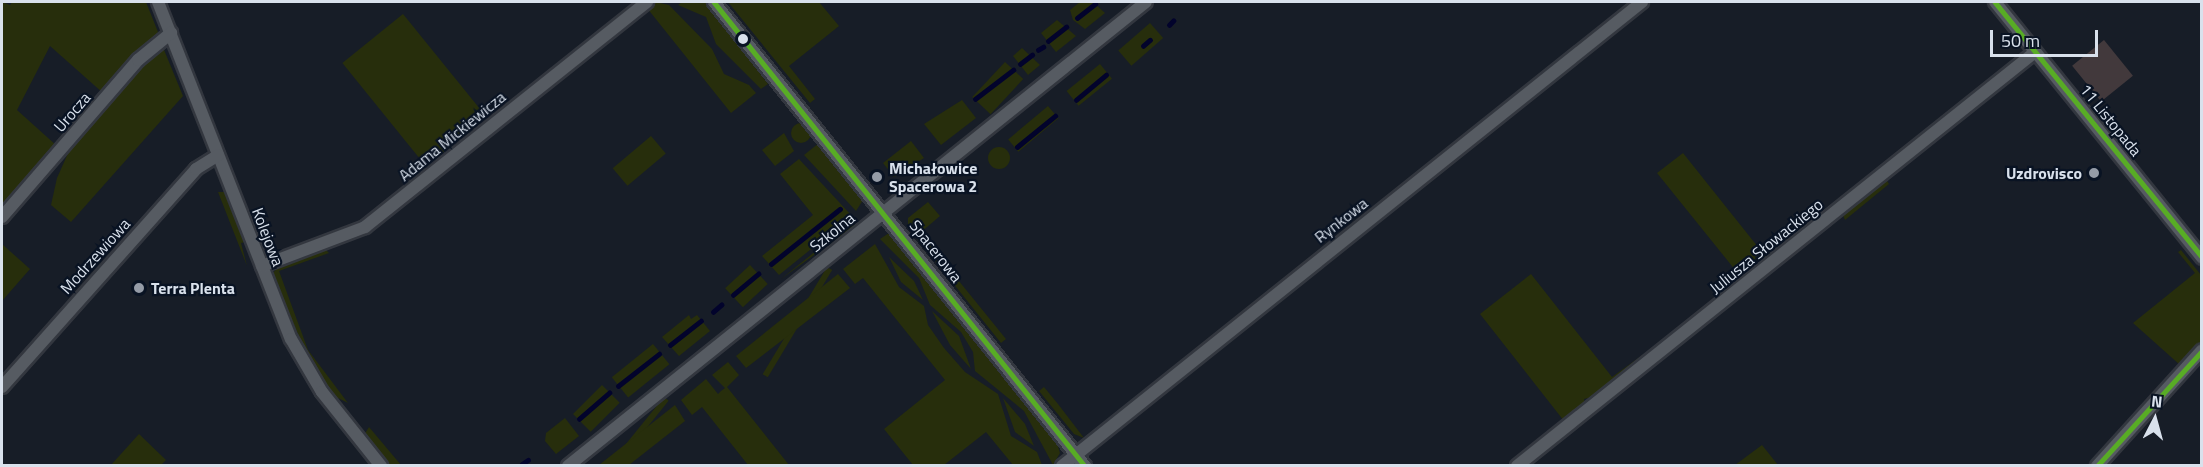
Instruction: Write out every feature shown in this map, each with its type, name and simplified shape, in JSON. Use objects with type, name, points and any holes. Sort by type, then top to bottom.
[{"type":"street","name":"Kolejowa","points":[[158,2],[262,266],[305,367],[381,465]]},
{"type":"street","name":"Adama Mickiewicza","points":[[262,266],[365,227],[647,2]]},
{"type":"street","name":"Spacerowa","points":[[714,2],[1085,465]]},
{"type":"street","name":"Szkolna","points":[[568,465],[1146,2]]},
{"type":"street","name":"Rynkowa","points":[[1062,465],[1642,2]]},
{"type":"street","name":"11 Listopada","points":[[1995,2],[2202,258]]},
{"type":"street","name":"Urocza","points":[[2,217],[138,60],[171,33]]},
{"type":"street","name":"Juliusza Słowackiego","points":[[1517,465],[2036,52]]},
{"type":"street","name":"Modrzewiowa","points":[[2,387],[195,169],[218,155]]},
{"type":"street","points":[[2097,465],[2202,350]]},
{"type":"green space","points":[[2,2],[10,5],[12,2],[146,2],[158,32],[103,93],[50,46],[17,110],[57,146],[2,205]]},
{"type":"green space","points":[[655,2],[669,5],[712,49],[724,74],[749,85],[756,93],[731,113],[647,8]]},
{"type":"green space","points":[[682,2],[706,2],[768,84],[761,89],[716,44],[706,17],[678,5]]},
{"type":"green space","points":[[728,2],[819,2],[839,26],[789,66],[815,99],[810,103]]},
{"type":"green space","points":[[1080,2],[1093,2],[1105,13],[1085,29],[1073,20],[1070,10]]},
{"type":"green space","points":[[403,14],[487,117],[426,166],[342,63]]},
{"type":"green space","points":[[1057,20],[1076,36],[1056,52],[1041,33]]},
{"type":"green space","points":[[1150,23],[1163,38],[1131,66],[1118,51]]},
{"type":"green space","points":[[162,45],[183,96],[71,222],[51,205],[57,178],[73,142]]},
{"type":"green space","points":[[1022,48],[1040,65],[1028,75],[1013,56]]},
{"type":"green space","points":[[1005,62],[1023,79],[991,114],[972,97]]},
{"type":"green space","points":[[1100,64],[1112,79],[1079,106],[1067,91]]},
{"type":"green space","points":[[962,100],[976,118],[941,145],[924,124]]},
{"type":"green space","points":[[1048,106],[1058,118],[1018,152],[1008,139]]},
{"type":"green space","points":[[801,123],[808,126],[811,133],[808,140],[801,143],[794,140],[791,133],[794,126]]},
{"type":"green space","points":[[784,133],[794,151],[775,166],[762,150]]},
{"type":"green space","points":[[651,136],[666,154],[627,186],[613,168]]},
{"type":"green space","points":[[911,141],[924,158],[894,177],[883,163]]},
{"type":"green space","points":[[819,143],[863,200],[856,211],[804,155]]},
{"type":"green space","points":[[999,147],[1007,150],[1010,158],[1007,166],[999,169],[991,166],[988,158],[991,150]]},
{"type":"green space","points":[[1683,153],[1766,257],[1758,259],[1751,266],[1754,269],[1718,299],[1740,276],[1657,173]]},
{"type":"green space","points":[[799,159],[852,216],[779,275],[762,256],[813,215],[780,174]]},
{"type":"green space","points":[[1886,179],[1889,184],[1845,220],[1842,213]]},
{"type":"green space","points":[[218,192],[226,192],[245,242],[241,243],[247,266]]},
{"type":"green space","points":[[928,202],[940,216],[920,233],[1006,339],[1001,343],[908,227],[908,218]]},
{"type":"green space","points":[[855,219],[854,226],[781,279],[843,229]]},
{"type":"green space","points":[[889,233],[1056,440],[1060,453],[1053,465],[1024,411],[975,371],[973,352],[961,332],[930,305],[919,278],[880,239]]},
{"type":"green space","points":[[2,244],[30,269],[2,301]]},
{"type":"green space","points":[[875,244],[899,287],[924,306],[928,325],[944,348],[965,372],[998,394],[1011,436],[1037,452],[1042,465],[1013,465],[986,432],[944,465],[913,465],[884,429],[945,380],[863,278],[855,284],[843,269]]},
{"type":"green space","points":[[325,249],[329,253],[279,271],[308,350],[348,403],[334,396],[311,364],[272,274],[279,266]]},
{"type":"green space","points":[[2181,250],[2201,275],[2202,341],[2180,365],[2133,323],[2195,273],[2178,252]]},
{"type":"green space","points":[[889,257],[914,281],[923,300],[901,282]]},
{"type":"green space","points":[[750,265],[768,284],[743,307],[725,288]]},
{"type":"green space","points":[[827,267],[832,270],[768,377],[763,374]]},
{"type":"green space","points":[[838,274],[850,288],[746,368],[736,356]]},
{"type":"green space","points":[[1531,274],[1612,377],[1648,351],[1596,396],[1584,399],[1585,404],[1564,421],[1480,314]]},
{"type":"green space","points":[[932,311],[959,336],[971,369],[950,345]]},
{"type":"green space","points":[[689,315],[691,319],[697,315],[710,331],[679,356],[662,337]]},
{"type":"green space","points":[[653,344],[669,364],[628,398],[612,377]]},
{"type":"green space","points":[[728,362],[739,375],[727,387],[789,465],[748,465],[702,407],[692,415],[681,400],[706,379],[718,394],[725,388],[712,375]]},
{"type":"green space","points":[[602,385],[620,403],[591,432],[573,414]]},
{"type":"green space","points":[[1044,387],[1084,438],[1074,434],[1039,391]]},
{"type":"green space","points":[[664,397],[669,401],[616,466],[608,466]]},
{"type":"green space","points":[[1003,398],[1025,424],[1034,446],[1015,432]]},
{"type":"green space","points":[[675,405],[685,421],[629,465],[599,465]]},
{"type":"green space","points":[[565,418],[579,436],[556,454],[545,441],[546,433]]},
{"type":"green space","points":[[369,427],[401,465],[390,465],[364,435]]},
{"type":"green space","points":[[139,434],[166,460],[161,465],[111,465]]},
{"type":"green space","points":[[1762,445],[1778,465],[1735,465]]},
{"type":"building","points":[[2104,40],[2133,76],[2101,102],[2072,66]]},
{"type":"waterway","points":[[1077,18],[1095,4]]},
{"type":"waterway","points":[[1169,25],[1173,21]]},
{"type":"waterway","points":[[1048,41],[1066,27]]},
{"type":"waterway","points":[[1143,46],[1150,40]]},
{"type":"waterway","points":[[1038,50],[1043,47]]},
{"type":"waterway","points":[[1020,64],[1032,55]]},
{"type":"waterway","points":[[975,99],[1013,70]]},
{"type":"waterway","points":[[1076,100],[1106,75]]},
{"type":"waterway","points":[[1017,147],[1055,116]]},
{"type":"waterway","points":[[771,264],[840,209]]},
{"type":"waterway","points":[[733,295],[758,274]]},
{"type":"waterway","points":[[713,312],[721,305]]},
{"type":"waterway","points":[[670,345],[701,321]]},
{"type":"waterway","points":[[618,386],[659,354]]},
{"type":"waterway","points":[[579,419],[609,393]]},
{"type":"waterway","points":[[522,464],[528,460]]},
{"type":"transit line","points":[[714,2],[1085,466]]},
{"type":"transit line","points":[[1995,2],[2202,257]]},
{"type":"transit line","points":[[2097,466],[2202,351]]},
{"type":"place","name":"Uzdrovisco","points":[[2094,173]]},
{"type":"place","name":"Michałowice Spacerowa 2","points":[[877,177]]},
{"type":"place","name":"Terra Plenta","points":[[139,288]]}]
